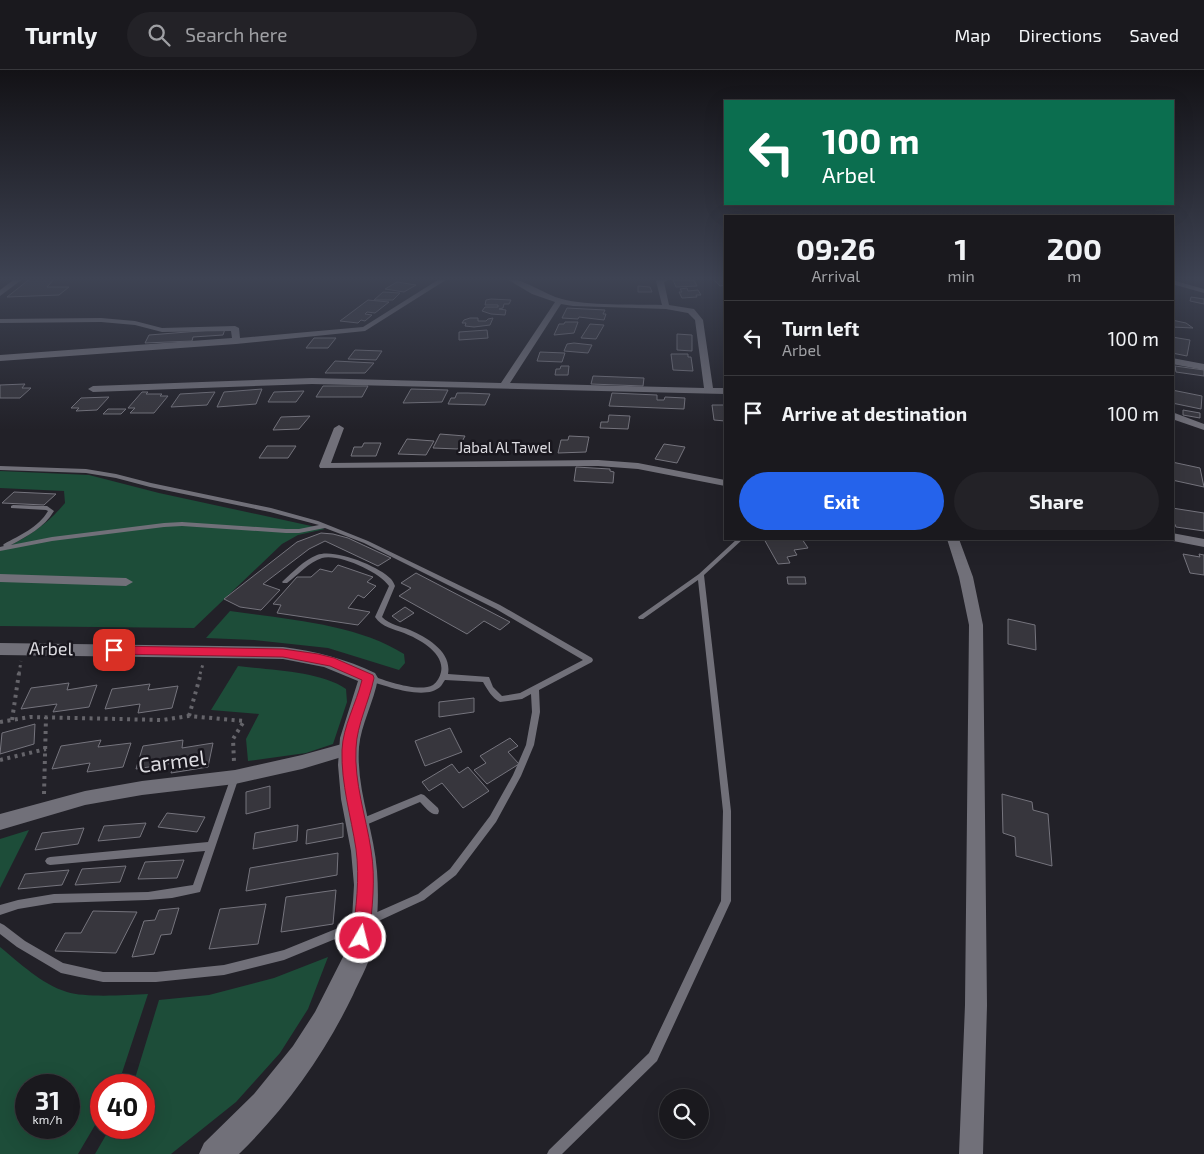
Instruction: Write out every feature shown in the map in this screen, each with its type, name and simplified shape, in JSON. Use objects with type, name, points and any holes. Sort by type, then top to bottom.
[{"type":"street","points":[[157,329],[214,329]]},
{"type":"street","points":[[235,329],[236,341]]},
{"type":"street","points":[[0,358],[236,341],[366,329]]},
{"type":"street","points":[[504,385],[541,329]]},
{"type":"street","points":[[700,329],[708,391]]},
{"type":"street","points":[[1174,361],[1204,367]]},
{"type":"street","points":[[94,389],[312,381],[724,390]]},
{"type":"street","points":[[1174,416],[1204,426]]},
{"type":"street","name":"Jabal Al Tawel","points":[[339,428],[324,466],[458,463],[598,463],[638,466],[724,483]]},
{"type":"street","points":[[1174,537],[1204,543]]},
{"type":"street","points":[[953,540],[966,577],[976,625],[976,1005],[971,1154]]},
{"type":"street","points":[[0,578],[126,582]]},
{"type":"street","name":"Arbel","points":[[0,649],[283,653],[318,658],[352,669],[368,678]]},
{"type":"street","points":[[215,1154],[258,1112],[301,1062],[329,1017],[358,953],[366,886],[364,851],[349,775],[349,748],[352,728],[363,701],[368,678]]},
{"type":"street","name":"Carmel","points":[[0,822],[85,798],[142,788],[235,777],[302,762],[349,748]]},
{"type":"lane","points":[[0,468],[86,471],[116,476],[150,485],[271,510],[325,526],[366,542],[498,607],[589,660],[522,696],[500,699],[490,688],[486,679],[445,677]]},
{"type":"lane","points":[[0,549],[32,530],[49,517],[51,511],[47,508],[13,507]]},
{"type":"lane","points":[[0,549],[52,539],[182,524],[286,531],[299,531],[325,526]]},
{"type":"lane","points":[[642,617],[700,575],[739,540]]},
{"type":"lane","points":[[285,582],[311,561],[322,555],[334,554],[384,575],[390,581],[392,586],[378,616],[384,624],[407,632],[440,653],[446,664],[445,677],[436,688],[421,692],[368,678]]},
{"type":"lane","points":[[553,1154],[652,1057],[726,901],[727,811],[700,575]]},
{"type":"lane","points":[[0,928],[21,944],[60,968],[103,977],[156,977],[224,970],[284,955],[363,923],[421,897],[453,872],[493,818],[517,776],[530,745],[536,712],[535,689]]},
{"type":"lane","points":[[0,910],[16,904],[50,898],[150,896],[197,889],[235,777]]},
{"type":"lane","points":[[358,824],[421,798],[435,811]]},
{"type":"lane","points":[[50,860],[211,846]]},
{"type":"path","points":[[12,720],[23,649]]},
{"type":"path","points":[[189,716],[206,651]]},
{"type":"path","points":[[0,722],[30,716],[162,720],[189,716],[244,721],[233,739],[235,777]]},
{"type":"path","points":[[44,809],[46,717]]},
{"type":"path","points":[[0,760],[46,749]]},
{"type":"green space","points":[[0,471],[89,475],[159,493],[325,529],[298,535],[282,544],[194,628],[0,626],[0,551],[36,530],[65,503],[64,491],[0,488]]},
{"type":"green space","points":[[230,611],[297,620],[343,629],[385,644],[404,654],[405,663],[399,670],[328,648],[254,640],[206,638]]},
{"type":"green space","points":[[238,666],[309,675],[323,678],[346,689],[347,702],[333,744],[306,753],[248,761],[246,739],[259,714],[211,710]]},
{"type":"green space","points":[[29,830],[0,888],[0,839]]},
{"type":"green space","points":[[0,947],[48,984],[67,992],[95,996],[148,994],[122,1074],[90,1074],[90,1134],[78,1154],[0,1154]]},
{"type":"green space","points":[[328,957],[308,1009],[280,1053],[236,1102],[171,1154],[95,1154],[104,1139],[155,1139],[155,1074],[136,1074],[159,1000],[209,995],[274,978]]},
{"type":"building","points":[[225,329],[223,335],[193,337],[192,341],[145,343],[149,335]]},
{"type":"building","points":[[557,329],[576,329],[574,333],[554,335]]},
{"type":"building","points":[[587,329],[602,329],[596,339],[581,338]]},
{"type":"building","points":[[487,330],[488,338],[459,340],[459,332]]},
{"type":"building","points":[[677,334],[692,335],[692,351],[677,350]]},
{"type":"building","points":[[1174,337],[1190,340],[1187,356],[1174,353]]},
{"type":"building","points":[[314,338],[336,338],[328,348],[306,348]]},
{"type":"building","points":[[567,344],[592,345],[588,353],[564,351]]},
{"type":"building","points":[[355,350],[382,351],[376,360],[348,359]]},
{"type":"building","points":[[540,352],[565,353],[562,362],[537,361]]},
{"type":"building","points":[[671,354],[688,354],[688,357],[691,357],[693,371],[673,370]]},
{"type":"building","points":[[335,361],[374,363],[365,373],[325,373]]},
{"type":"building","points":[[561,366],[569,366],[568,375],[555,375],[556,369],[560,369]]},
{"type":"building","points":[[1175,366],[1204,370],[1204,376],[1176,372]]},
{"type":"building","points":[[593,376],[644,378],[643,386],[591,384]]},
{"type":"building","points":[[25,384],[22,388],[31,388],[20,398],[0,398],[0,385]]},
{"type":"building","points":[[323,386],[368,386],[362,397],[316,397]]},
{"type":"building","points":[[262,389],[256,404],[217,407],[224,392]]},
{"type":"building","points":[[411,389],[448,390],[442,402],[403,403]]},
{"type":"building","points":[[1174,390],[1202,396],[1201,409],[1174,403]]},
{"type":"building","points":[[304,391],[296,402],[268,402],[274,392]]},
{"type":"building","points":[[142,392],[168,396],[154,413],[130,413],[135,408],[128,408]]},
{"type":"building","points":[[215,392],[207,405],[171,407],[180,394]]},
{"type":"building","points":[[457,393],[490,394],[485,405],[448,404],[451,398],[455,398]]},
{"type":"building","points":[[612,393],[657,395],[657,400],[664,400],[665,397],[685,398],[684,409],[609,406]]},
{"type":"building","points":[[109,397],[97,410],[76,411],[79,408],[71,408],[81,398]]},
{"type":"building","points":[[712,405],[724,405],[724,421],[714,420]]},
{"type":"building","points":[[108,409],[126,409],[121,414],[103,414]]},
{"type":"building","points":[[1183,410],[1200,413],[1200,418],[1183,415]]},
{"type":"building","points":[[609,415],[630,416],[628,429],[600,428],[601,422],[608,422]]},
{"type":"building","points":[[310,416],[299,429],[273,430],[281,417]]},
{"type":"building","points":[[440,434],[465,436],[458,449],[433,448]]},
{"type":"building","points":[[569,436],[589,437],[586,452],[558,453],[561,440],[568,440]]},
{"type":"building","points":[[407,439],[434,441],[426,455],[398,454]]},
{"type":"building","points":[[364,443],[381,443],[376,456],[351,456],[354,447],[362,447]]},
{"type":"building","points":[[664,444],[685,447],[677,463],[655,459]]},
{"type":"building","points":[[267,446],[296,446],[288,458],[259,458]]},
{"type":"building","points":[[1174,462],[1200,468],[1204,487],[1174,480]]},
{"type":"building","points":[[576,467],[610,469],[610,471],[614,472],[613,483],[574,481]]},
{"type":"building","points":[[14,492],[56,494],[44,505],[2,503]]},
{"type":"building","points":[[1174,508],[1204,513],[1204,531],[1176,527],[1174,522]]},
{"type":"building","points":[[321,533],[348,538],[391,558],[378,566],[325,541],[309,549],[263,584],[280,590],[261,610],[240,607],[224,599],[297,542]]},
{"type":"building","points":[[765,540],[803,540],[808,548],[794,550],[797,555],[787,557],[790,563],[778,564]]},
{"type":"building","points":[[1183,554],[1200,557],[1199,554],[1204,555],[1204,575],[1190,573]]},
{"type":"building","points":[[338,565],[373,577],[367,582],[376,586],[364,598],[358,595],[348,608],[370,612],[358,625],[277,613],[281,605],[273,604],[297,577],[311,577],[320,569],[332,572]]},
{"type":"building","points":[[416,573],[510,622],[500,630],[484,621],[467,634],[399,596],[411,588],[401,583]]},
{"type":"building","points":[[787,577],[805,577],[806,584],[788,584]]},
{"type":"building","points":[[405,607],[414,613],[400,622],[392,616]]},
{"type":"building","points":[[1008,619],[1035,625],[1036,650],[1008,644]]},
{"type":"building","points":[[69,683],[67,690],[97,685],[89,707],[53,712],[57,704],[21,709],[31,688]]},
{"type":"building","points":[[150,684],[148,690],[178,686],[172,708],[138,713],[140,704],[105,709],[112,689]]},
{"type":"building","points":[[474,698],[474,712],[439,717],[439,702]]},
{"type":"building","points":[[35,724],[34,744],[0,754],[2,733]]},
{"type":"building","points":[[450,728],[462,752],[425,766],[415,741]]},
{"type":"building","points":[[510,738],[518,746],[508,752],[519,764],[487,784],[474,770],[486,763],[480,756]]},
{"type":"building","points":[[101,740],[98,747],[131,743],[123,767],[87,772],[90,763],[52,769],[61,746]]},
{"type":"building","points":[[183,740],[182,748],[213,743],[208,767],[171,773],[174,763],[136,769],[143,746]]},
{"type":"building","points":[[452,764],[459,773],[468,767],[489,791],[463,808],[442,783],[429,791],[422,782]]},
{"type":"building","points":[[270,786],[270,808],[246,814],[246,792]]},
{"type":"building","points":[[1002,794],[1032,802],[1033,810],[1048,814],[1052,866],[1016,856],[1015,837],[1003,833]]},
{"type":"building","points":[[167,813],[205,817],[197,832],[158,827]]},
{"type":"building","points":[[146,823],[140,837],[98,841],[104,826]]},
{"type":"building","points":[[343,823],[343,837],[306,844],[307,830]]},
{"type":"building","points":[[298,825],[297,841],[253,849],[255,833]]},
{"type":"building","points":[[84,828],[78,844],[35,850],[42,833]]},
{"type":"building","points":[[338,853],[337,875],[246,891],[250,868]]},
{"type":"building","points":[[184,860],[177,878],[138,879],[145,862]]},
{"type":"building","points":[[126,866],[120,882],[75,885],[82,869]]},
{"type":"building","points":[[69,870],[62,885],[18,889],[25,874]]},
{"type":"building","points":[[336,890],[333,924],[281,932],[286,897]]},
{"type":"building","points":[[266,904],[258,944],[209,949],[220,909]]},
{"type":"building","points":[[179,908],[171,934],[161,935],[154,954],[132,957],[144,921],[155,920],[159,910]]},
{"type":"building","points":[[93,911],[137,912],[116,953],[55,951],[65,933],[81,933]]},
{"type":"route","points":[[114,650],[283,653],[334,662],[368,678],[367,689],[352,728],[349,748],[349,775],[364,851],[366,886],[361,938]]}]
